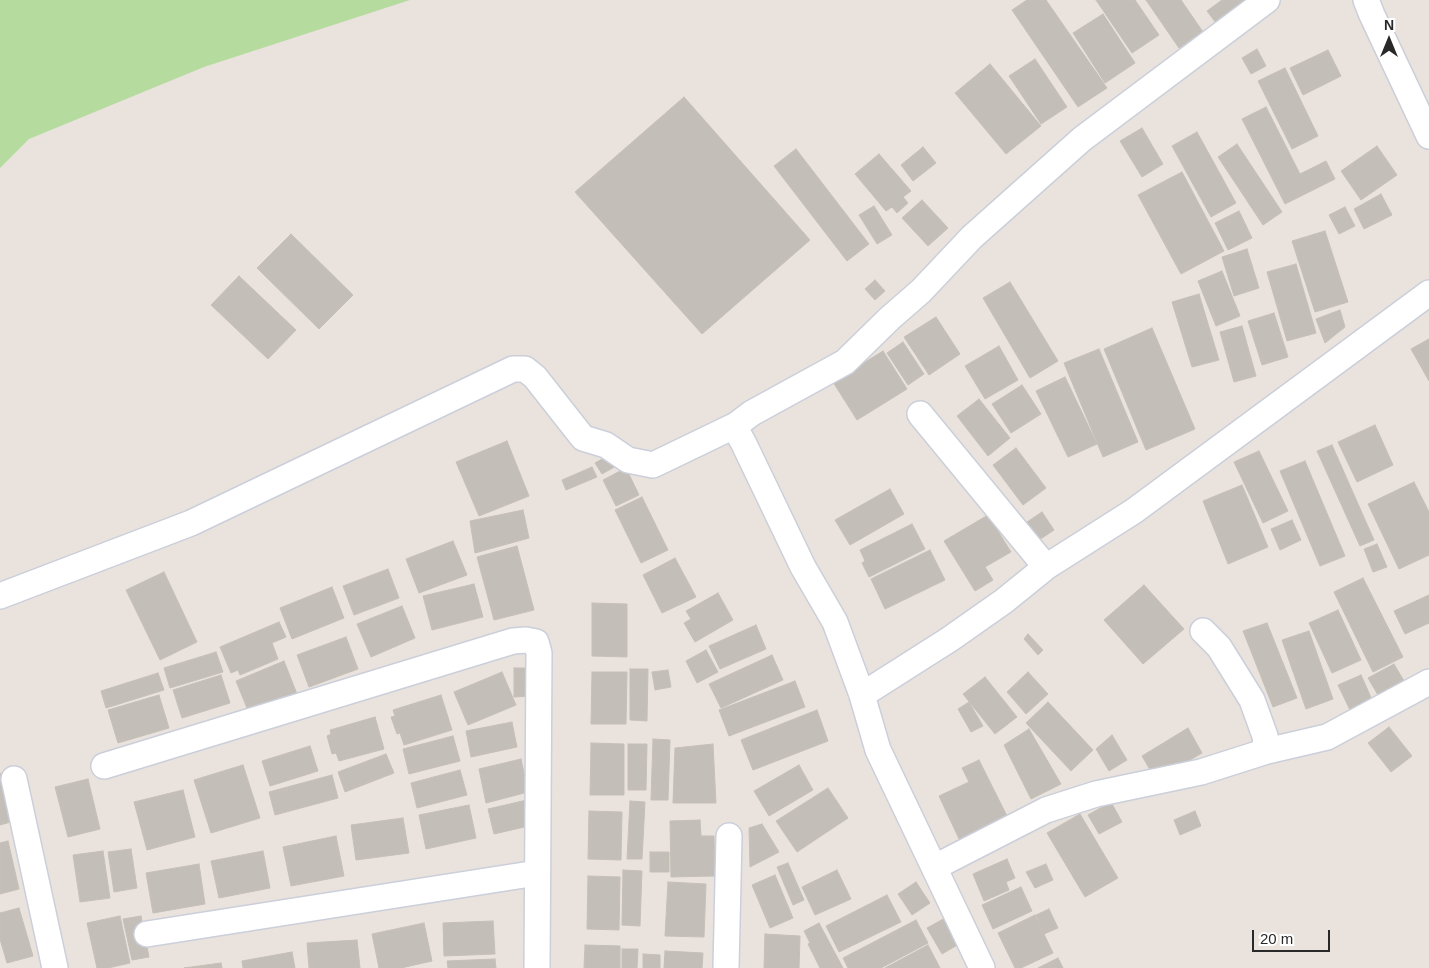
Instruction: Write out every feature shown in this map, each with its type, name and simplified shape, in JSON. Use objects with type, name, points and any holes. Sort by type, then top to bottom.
[{"type":"street","points":[[0,596],[191,523],[513,370],[526,370],[535,377],[583,438],[606,445],[628,460],[653,465],[736,425],[752,413],[845,362],[921,291],[972,237],[1082,139],[1267,0]]},
{"type":"street","points":[[1366,0],[1429,136]]},
{"type":"street","points":[[862,696],[1004,601],[1046,567],[1134,511],[1429,293]]},
{"type":"street","points":[[920,414],[1046,567]]},
{"type":"street","points":[[736,425],[738,433],[803,567],[835,622],[862,696],[878,750],[982,968]]},
{"type":"street","points":[[1203,632],[1219,647],[1252,700],[1265,736],[1267,751]]},
{"type":"street","points":[[104,766],[513,641],[526,640],[536,642],[539,653],[537,968]]},
{"type":"street","points":[[935,867],[1046,810],[1096,794],[1201,772],[1267,751],[1327,737],[1429,682]]},
{"type":"street","points":[[14,779],[55,968]]},
{"type":"street","points":[[726,968],[729,836]]},
{"type":"street","points":[[147,934],[537,873]]},
{"type":"green space","points":[[0,0],[410,0],[204,67],[29,139],[0,168]]},
{"type":"building","points":[[1027,0],[1046,0],[1107,88],[1078,107],[1012,10]]},
{"type":"building","points":[[1096,0],[1135,0],[1159,35],[1132,53]]},
{"type":"building","points":[[1146,0],[1181,0],[1203,32],[1179,48]]},
{"type":"building","points":[[1222,0],[1250,0],[1216,23],[1207,11]]},
{"type":"building","points":[[1103,14],[1135,63],[1105,83],[1073,33]]},
{"type":"building","points":[[1257,49],[1266,66],[1251,74],[1242,58]]},
{"type":"building","points":[[1328,50],[1341,76],[1303,95],[1290,68]]},
{"type":"building","points":[[1035,59],[1067,107],[1041,124],[1009,76]]},
{"type":"building","points":[[990,64],[1041,126],[1006,154],[955,93]]},
{"type":"building","points":[[1285,68],[1318,136],[1292,149],[1258,81]]},
{"type":"building","points":[[684,97],[810,240],[702,334],[575,192]]},
{"type":"building","points":[[1266,107],[1300,174],[1326,161],[1335,179],[1285,204],[1242,119]]},
{"type":"building","points":[[1142,128],[1163,164],[1142,177],[1120,141]]},
{"type":"building","points":[[1197,132],[1236,203],[1211,217],[1172,146]]},
{"type":"building","points":[[1237,144],[1282,212],[1263,225],[1218,157]]},
{"type":"building","points":[[1377,146],[1397,175],[1361,200],[1341,171]]},
{"type":"building","points":[[923,147],[936,163],[913,181],[901,165]]},
{"type":"building","points":[[796,149],[869,244],[847,261],[774,166]]},
{"type":"building","points":[[879,154],[911,191],[903,197],[908,203],[897,213],[892,207],[886,211],[855,174]]},
{"type":"building","points":[[1182,172],[1224,251],[1181,274],[1138,195]]},
{"type":"building","points":[[1381,194],[1392,215],[1364,229],[1354,209]]},
{"type":"building","points":[[922,200],[948,228],[928,246],[902,218]]},
{"type":"building","points":[[874,206],[892,235],[877,244],[859,215]]},
{"type":"building","points":[[1345,207],[1355,226],[1339,234],[1329,215]]},
{"type":"building","points":[[1239,211],[1252,238],[1228,250],[1215,223]]},
{"type":"building","points":[[1325,231],[1348,302],[1315,312],[1292,241]]},
{"type":"building","points":[[291,234],[353,295],[319,329],[257,268]]},
{"type":"building","points":[[1247,249],[1259,288],[1234,296],[1222,257]]},
{"type":"building","points":[[1296,264],[1316,333],[1287,341],[1267,272]]},
{"type":"building","points":[[1222,271],[1240,316],[1216,326],[1198,281]]},
{"type":"building","points":[[239,276],[296,330],[268,359],[211,305]]},
{"type":"building","points":[[875,280],[885,291],[875,300],[865,289]]},
{"type":"building","points":[[1010,282],[1058,361],[1030,378],[983,298]]},
{"type":"building","points":[[1199,294],[1219,360],[1192,367],[1172,302]]},
{"type":"building","points":[[1340,310],[1345,327],[1325,343],[1316,319]]},
{"type":"building","points":[[1274,313],[1288,357],[1262,365],[1248,321]]},
{"type":"building","points":[[936,317],[960,354],[929,375],[904,337]]},
{"type":"building","points":[[1242,326],[1256,376],[1234,382],[1220,332]]},
{"type":"building","points":[[1152,328],[1195,429],[1146,450],[1104,349]]},
{"type":"building","points":[[1429,339],[1429,381],[1411,349]]},
{"type":"building","points":[[903,342],[924,374],[908,385],[887,353]]},
{"type":"building","points":[[999,346],[1018,380],[985,399],[965,366]]},
{"type":"building","points":[[1099,349],[1138,442],[1103,457],[1064,363]]},
{"type":"building","points":[[883,351],[907,389],[857,420],[833,382]]},
{"type":"building","points":[[1065,377],[1097,444],[1068,457],[1036,391]]},
{"type":"building","points":[[1022,385],[1041,414],[1011,433],[992,404]]},
{"type":"building","points":[[979,399],[1010,438],[988,456],[957,416]]},
{"type":"building","points":[[1375,425],[1393,465],[1357,482],[1338,442]]},
{"type":"building","points":[[507,441],[529,496],[479,516],[456,462]]},
{"type":"building","points":[[1332,445],[1374,540],[1360,546],[1317,451]]},
{"type":"building","points":[[1016,448],[1046,488],[1023,505],[993,465]]},
{"type":"building","points":[[1259,451],[1288,511],[1263,523],[1234,462]]},
{"type":"building","points":[[609,455],[616,466],[602,474],[595,463]]},
{"type":"building","points":[[1305,461],[1345,556],[1320,566],[1280,471]]},
{"type":"building","points":[[592,467],[597,477],[566,490],[562,480]]},
{"type":"building","points":[[626,468],[639,495],[616,506],[603,480]]},
{"type":"building","points":[[1414,482],[1429,512],[1429,555],[1399,569],[1368,504]]},
{"type":"building","points":[[1242,485],[1268,547],[1228,564],[1203,501]]},
{"type":"building","points":[[890,489],[904,514],[850,545],[835,520]]},
{"type":"building","points":[[642,497],[668,550],[641,563],[615,510]]},
{"type":"building","points":[[523,510],[529,538],[475,553],[470,521]]},
{"type":"building","points":[[1042,512],[1054,530],[1039,540],[1027,522]]},
{"type":"building","points":[[988,515],[1011,552],[985,567],[993,580],[975,591],[944,541]]},
{"type":"building","points":[[1292,520],[1301,540],[1280,550],[1271,529]]},
{"type":"building","points":[[912,524],[925,549],[869,577],[862,563],[865,561],[860,550]]},
{"type":"building","points":[[453,541],[467,575],[419,593],[406,559]]},
{"type":"building","points":[[1377,544],[1387,567],[1373,572],[1364,549]]},
{"type":"building","points":[[517,546],[534,610],[494,620],[477,557]]},
{"type":"building","points":[[930,550],[945,580],[885,609],[871,579]]},
{"type":"building","points":[[675,558],[696,597],[662,613],[643,575]]},
{"type":"building","points":[[388,569],[399,598],[354,615],[343,586]]},
{"type":"building","points":[[164,572],[197,642],[160,660],[126,590]]},
{"type":"building","points":[[1363,578],[1403,657],[1373,672],[1334,592]]},
{"type":"building","points":[[474,584],[483,617],[432,630],[423,596]]},
{"type":"building","points":[[1144,585],[1184,629],[1143,664],[1104,620]]},
{"type":"building","points":[[332,587],[344,618],[292,639],[280,608]]},
{"type":"building","points":[[718,593],[733,620],[695,642],[684,623],[691,619],[686,611]]},
{"type":"building","points":[[1429,595],[1429,623],[1405,634],[1394,611]]},
{"type":"building","points":[[592,603],[627,604],[627,657],[592,656]]},
{"type":"building","points":[[402,606],[415,638],[371,657],[357,624]]},
{"type":"building","points":[[1338,610],[1361,660],[1332,673],[1309,623]]},
{"type":"building","points":[[279,622],[286,637],[272,643],[278,659],[240,675],[238,670],[231,673],[220,647]]},
{"type":"building","points":[[1267,623],[1297,698],[1273,707],[1243,631]]},
{"type":"building","points":[[756,625],[766,649],[720,669],[709,646]]},
{"type":"building","points":[[1309,631],[1333,699],[1306,709],[1282,640]]},
{"type":"building","points":[[1028,634],[1043,650],[1038,655],[1024,639]]},
{"type":"building","points":[[346,637],[358,669],[309,687],[297,655]]},
{"type":"building","points":[[706,650],[718,672],[697,683],[686,661]]},
{"type":"building","points":[[216,652],[223,672],[170,688],[164,668]]},
{"type":"building","points":[[772,655],[783,680],[721,708],[709,684]]},
{"type":"building","points":[[284,661],[297,694],[249,713],[236,681]]},
{"type":"building","points":[[1394,664],[1404,681],[1378,695],[1368,678]]},
{"type":"building","points":[[514,668],[530,668],[530,696],[514,697]]},
{"type":"building","points":[[630,669],[648,669],[647,721],[630,720]]},
{"type":"building","points":[[668,670],[671,687],[655,690],[652,672]]},
{"type":"building","points":[[502,672],[516,705],[468,725],[454,692]]},
{"type":"building","points":[[592,672],[627,672],[626,724],[591,724]]},
{"type":"building","points":[[1028,672],[1048,694],[1026,714],[1007,692]]},
{"type":"building","points":[[158,673],[164,690],[106,708],[101,691]]},
{"type":"building","points":[[221,675],[230,703],[182,718],[173,690]]},
{"type":"building","points":[[1361,675],[1373,702],[1351,712],[1338,685]]},
{"type":"building","points":[[985,677],[1017,717],[995,734],[963,694]]},
{"type":"building","points":[[795,681],[805,707],[729,736],[719,710]]},
{"type":"building","points":[[159,695],[169,728],[118,743],[108,710]]},
{"type":"building","points":[[441,695],[452,730],[404,745],[400,733],[397,734],[391,717],[395,716],[393,710]]},
{"type":"building","points":[[969,702],[983,726],[971,732],[958,709]]},
{"type":"building","points":[[1048,702],[1093,750],[1071,771],[1026,723]]},
{"type":"building","points":[[817,710],[828,741],[753,770],[741,740]]},
{"type":"building","points":[[375,717],[384,749],[339,761],[336,753],[332,754],[327,736],[331,734],[330,730]]},
{"type":"building","points":[[512,722],[517,747],[471,757],[466,731]]},
{"type":"building","points":[[1389,727],[1412,756],[1391,772],[1368,743]]},
{"type":"building","points":[[1188,728],[1202,753],[1156,780],[1142,756]]},
{"type":"building","points":[[1029,729],[1061,784],[1031,799],[1004,745]]},
{"type":"building","points":[[1112,735],[1127,760],[1109,771],[1096,749]]},
{"type":"building","points":[[453,736],[460,761],[409,774],[403,749]]},
{"type":"building","points":[[653,739],[670,740],[668,800],[651,800]]},
{"type":"building","points":[[591,743],[624,744],[624,795],[590,795]]},
{"type":"building","points":[[628,744],[647,744],[646,790],[628,790]]},
{"type":"building","points":[[713,744],[716,803],[673,803],[675,748]]},
{"type":"building","points":[[310,746],[318,771],[270,786],[262,761]]},
{"type":"building","points":[[386,754],[394,773],[345,792],[338,772]]},
{"type":"building","points":[[521,759],[528,792],[486,803],[479,769]]},
{"type":"building","points":[[979,760],[1008,818],[960,841],[939,796],[969,782],[962,768]]},
{"type":"building","points":[[243,765],[260,818],[211,833],[194,780]]},
{"type":"building","points":[[799,765],[813,790],[769,816],[754,791]]},
{"type":"building","points":[[460,770],[467,795],[417,808],[411,783]]},
{"type":"building","points":[[0,773],[14,821],[0,825]]},
{"type":"building","points":[[332,775],[338,798],[275,815],[269,792]]},
{"type":"building","points":[[88,779],[100,829],[68,837],[55,787]]},
{"type":"building","points":[[828,788],[848,818],[797,852],[776,821]]},
{"type":"building","points":[[183,790],[195,837],[147,850],[134,802]]},
{"type":"building","points":[[527,800],[533,825],[494,834],[488,809]]},
{"type":"building","points":[[630,801],[645,802],[642,859],[627,859]]},
{"type":"building","points":[[1111,802],[1122,822],[1099,834],[1088,815]]},
{"type":"building","points":[[469,805],[476,838],[426,849],[419,815]]},
{"type":"building","points":[[589,811],[622,812],[621,860],[588,859]]},
{"type":"building","points":[[1195,811],[1201,826],[1180,835],[1174,820]]},
{"type":"building","points":[[1080,814],[1118,878],[1085,897],[1047,833]]},
{"type":"building","points":[[403,818],[409,853],[356,860],[351,825]]},
{"type":"building","points":[[700,820],[701,836],[714,836],[715,876],[671,877],[670,821]]},
{"type":"building","points":[[762,824],[779,852],[750,867],[749,828]]},
{"type":"building","points":[[336,836],[344,876],[291,886],[283,847]]},
{"type":"building","points":[[8,841],[19,889],[0,894],[0,843]]},
{"type":"building","points":[[131,849],[137,888],[114,892],[108,852]]},
{"type":"building","points":[[103,851],[110,898],[80,902],[73,855]]},
{"type":"building","points":[[263,851],[270,888],[219,898],[211,861]]},
{"type":"building","points":[[650,852],[669,852],[669,872],[650,872]]},
{"type":"building","points":[[1007,859],[1015,878],[1006,882],[1009,890],[984,901],[973,874]]},
{"type":"building","points":[[788,863],[804,900],[793,905],[777,867]]},
{"type":"building","points":[[199,864],[205,904],[153,913],[146,873]]},
{"type":"building","points":[[1046,864],[1053,880],[1035,888],[1026,872]]},
{"type":"building","points":[[623,870],[642,871],[640,926],[622,925]]},
{"type":"building","points":[[837,870],[851,899],[815,915],[802,887]]},
{"type":"building","points":[[775,875],[793,918],[770,928],[752,885]]},
{"type":"building","points":[[588,876],[620,877],[619,930],[587,929]]},
{"type":"building","points":[[668,882],[706,884],[704,937],[665,936]]},
{"type":"building","points":[[916,882],[930,903],[912,915],[898,894]]},
{"type":"building","points":[[1021,887],[1032,911],[993,929],[982,905]]},
{"type":"building","points":[[887,895],[901,922],[839,952],[826,926]]},
{"type":"building","points":[[19,908],[33,956],[7,963],[0,939],[0,913]]},
{"type":"building","points":[[1049,909],[1058,928],[1044,934],[1036,915]]},
{"type":"building","points":[[1035,915],[1053,953],[1021,968],[1015,968],[998,933]]},
{"type":"building","points":[[120,916],[130,963],[108,968],[97,968],[87,923]]},
{"type":"building","points":[[141,916],[149,957],[132,960],[123,919]]},
{"type":"building","points":[[945,918],[959,944],[942,954],[927,928]]},
{"type":"building","points":[[916,920],[928,943],[881,968],[848,968],[843,958]]},
{"type":"building","points":[[493,921],[495,954],[444,956],[443,923]]},
{"type":"building","points":[[424,923],[432,961],[401,968],[379,968],[372,934]]},
{"type":"building","points":[[819,923],[843,968],[820,968],[804,931]]},
{"type":"building","points":[[765,934],[800,936],[799,968],[764,968]]},
{"type":"building","points":[[357,940],[360,968],[309,968],[307,943]]},
{"type":"building","points":[[585,945],[620,946],[620,968],[584,968]]},
{"type":"building","points":[[928,945],[940,968],[885,968]]},
{"type":"building","points":[[622,949],[638,949],[637,968],[622,968]]},
{"type":"building","points":[[665,951],[703,953],[702,968],[664,968]]},
{"type":"building","points":[[292,952],[295,968],[243,968],[242,961]]},
{"type":"building","points":[[643,954],[660,955],[660,968],[643,968]]},
{"type":"building","points":[[1058,958],[1063,968],[1038,968]]},
{"type":"building","points":[[495,959],[496,968],[448,968],[447,961]]},
{"type":"building","points":[[221,963],[222,968],[184,968]]}]
